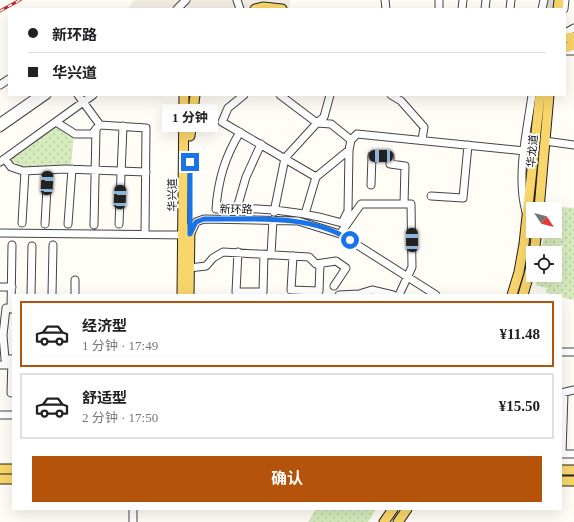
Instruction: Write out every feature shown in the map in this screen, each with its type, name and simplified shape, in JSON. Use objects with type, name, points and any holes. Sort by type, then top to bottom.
[{"type":"main road","name":"华兴道","points":[[184,96],[189,294]]},
{"type":"main road","name":"华兴道","points":[[182,294],[187,234],[190,96]]},
{"type":"main road","points":[[190,136],[195,96]]},
{"type":"main road","points":[[529,202],[540,96]]},
{"type":"main road","name":"华龙道","points":[[540,202],[544,141],[550,96]]},
{"type":"main road","points":[[512,294],[522,261],[526,231]]},
{"type":"main road","points":[[523,294],[527,282]]},
{"type":"main road","points":[[0,469],[12,469]]},
{"type":"main road","points":[[562,470],[574,470]]},
{"type":"main road","points":[[0,479],[12,479]]},
{"type":"main road","points":[[562,481],[574,481]]},
{"type":"main road","points":[[384,522],[392,510]]},
{"type":"main road","points":[[398,522],[406,510]]},
{"type":"street","points":[[179,8],[186,0]]},
{"type":"street","points":[[1,120],[37,96]]},
{"type":"street","points":[[0,128],[47,96]]},
{"type":"street","points":[[79,96],[98,127],[95,170],[94,225]]},
{"type":"street","points":[[92,96],[3,161],[11,166],[25,171],[72,169],[146,172]]},
{"type":"street","points":[[243,96],[228,108],[222,122],[316,177]]},
{"type":"street","points":[[281,96],[317,124],[331,124],[351,140]]},
{"type":"street","points":[[274,211],[284,158],[324,117],[330,96]]},
{"type":"street","points":[[393,96],[401,101],[424,127],[422,140]]},
{"type":"street","points":[[526,209],[524,202],[523,175],[532,96]]},
{"type":"street","points":[[56,122],[75,134],[92,134],[98,127],[123,126],[146,128],[145,234]]},
{"type":"street","points":[[119,224],[123,126]]},
{"type":"street","points":[[240,132],[224,161],[218,186],[216,209],[237,208],[305,214],[342,224],[348,211],[349,150],[351,140],[358,134],[525,151]]},
{"type":"street","points":[[544,141],[574,145]]},
{"type":"street","points":[[237,208],[246,177],[261,144]]},
{"type":"street","points":[[432,196],[463,198],[468,145]]},
{"type":"street","points":[[305,214],[316,177],[349,150]]},
{"type":"street","points":[[371,185],[372,156],[390,156],[390,164],[405,166],[404,204]]},
{"type":"street","points":[[68,224],[72,169]]},
{"type":"street","points":[[45,224],[48,170]]},
{"type":"street","points":[[22,223],[25,171]]},
{"type":"street","points":[[340,234],[361,204],[411,204],[412,268],[400,294]]},
{"type":"street","name":"新环路","points":[[187,234],[196,222],[204,219],[298,221],[340,234],[434,294]]},
{"type":"street","points":[[238,252],[236,292],[263,292],[267,254],[273,220]]},
{"type":"street","points":[[0,234],[187,234]]},
{"type":"street","points":[[12,245],[12,308],[6,308],[1,335],[5,359],[12,361]]},
{"type":"street","points":[[52,294],[53,245]]},
{"type":"street","points":[[31,294],[32,246]]},
{"type":"street","points":[[189,268],[206,266],[213,258],[223,252],[309,257],[316,264],[336,261],[346,268],[334,286]]},
{"type":"street","points":[[293,256],[292,290],[319,291],[320,264]]},
{"type":"street","points":[[75,280],[75,294]]},
{"type":"street","points":[[0,287],[12,287]]},
{"type":"street","points":[[359,294],[372,290],[389,294]]},
{"type":"street","points":[[562,352],[574,352]]},
{"type":"street","points":[[0,366],[12,361]]},
{"type":"street","points":[[11,393],[12,361]]},
{"type":"street","points":[[574,390],[562,393],[562,454],[574,454]]},
{"type":"street","points":[[0,415],[12,415]]},
{"type":"street","points":[[133,510],[133,522]]},
{"type":"green space","points":[[54,124],[74,135],[71,166],[25,168],[12,164],[7,156]]},
{"type":"green space","points":[[562,207],[574,208],[574,300],[562,297],[562,294],[546,293],[547,288],[536,285],[537,282],[562,282],[562,246],[542,246],[544,238],[562,238]]},
{"type":"green space","points":[[315,510],[375,510],[368,522],[308,522]]},
{"type":"shaded area","points":[[134,0],[290,0],[289,8],[129,8]]},
{"type":"tunnel","points":[[550,8],[551,0]]},
{"type":"railway","points":[[0,11],[20,0]]},
{"type":"route","points":[[190,162],[190,234],[196,222],[200,219],[298,221],[340,234],[350,240]]}]
